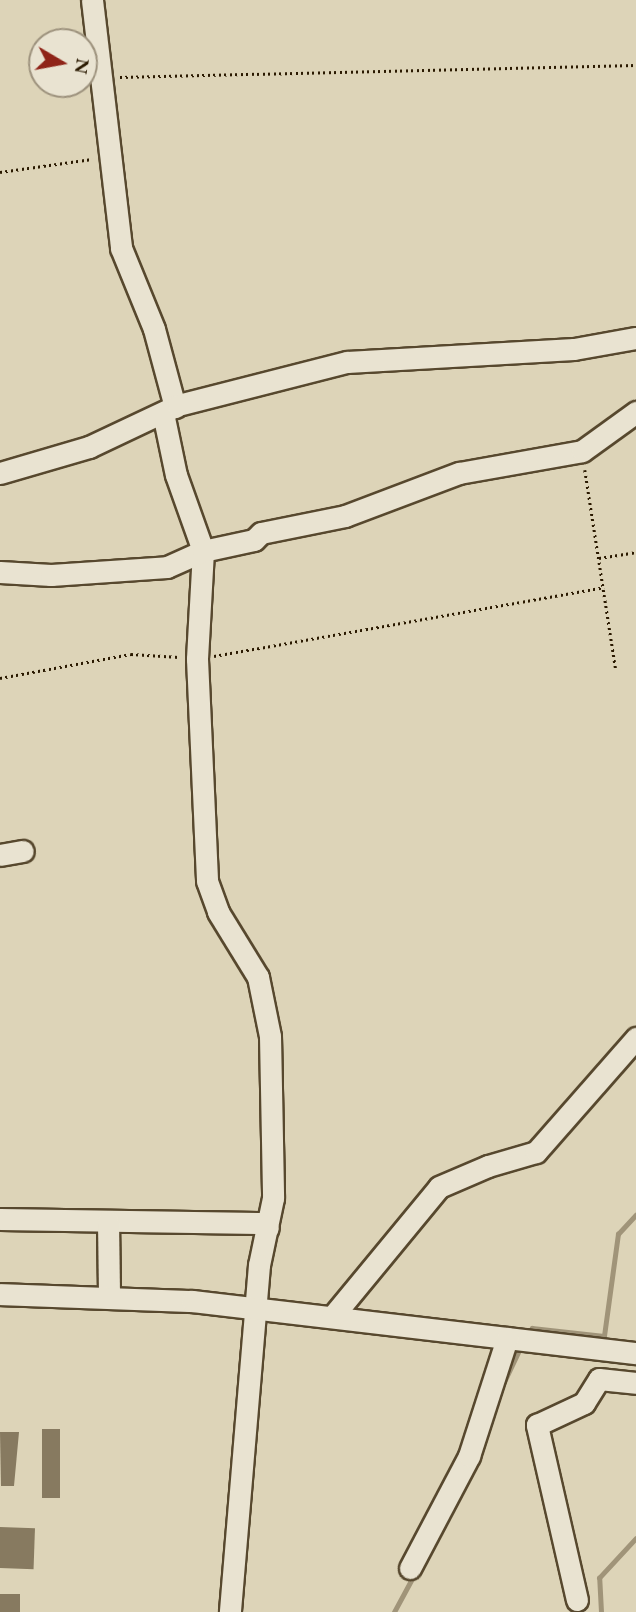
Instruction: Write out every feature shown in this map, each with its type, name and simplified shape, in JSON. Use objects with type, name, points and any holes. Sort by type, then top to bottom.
[{"type":"street","points":[[92,0],[121,248],[154,329],[169,410],[176,475],[203,551],[193,659],[207,881],[218,912],[258,977],[270,1037],[268,1113],[274,1178],[256,1308],[230,1612]]},
{"type":"street","points":[[0,473],[89,447],[121,428],[231,388],[377,358],[503,354],[636,338]]},
{"type":"street","points":[[0,572],[51,575],[167,567],[203,551],[336,519],[459,473],[582,451],[636,412]]},
{"type":"street","points":[[0,855],[23,851]]},
{"type":"street","points":[[332,1317],[439,1187],[488,1166],[536,1152],[636,1038]]},
{"type":"street","points":[[0,1219],[258,1223],[268,1228]]},
{"type":"street","points":[[108,1221],[109,1295]]},
{"type":"street","points":[[0,1294],[109,1295],[256,1308],[636,1353]]},
{"type":"street","points":[[410,1568],[469,1456],[518,1340]]},
{"type":"street","points":[[578,1600],[537,1425],[584,1402],[599,1379],[636,1383]]},
{"type":"path","points":[[102,78],[636,65]]},
{"type":"path","points":[[0,172],[109,156]]},
{"type":"path","points":[[582,451],[588,458],[585,468],[617,670]]},
{"type":"path","points":[[599,558],[636,552]]},
{"type":"path","points":[[0,678],[131,654],[193,659],[604,587]]},
{"type":"building","points":[[42,1429],[60,1429],[60,1498],[42,1498]]},
{"type":"building","points":[[0,1432],[19,1432],[14,1486],[1,1486]]},
{"type":"building","points":[[0,1527],[35,1528],[34,1569],[0,1568]]},
{"type":"building","points":[[0,1594],[20,1594],[20,1612],[0,1612]]},
{"type":"waterway","points":[[528,1334],[532,1328],[604,1336],[618,1234],[636,1215]]},
{"type":"waterway","points":[[503,1384],[522,1344]]},
{"type":"waterway","points":[[601,1612],[599,1578],[636,1538]]},
{"type":"waterway","points":[[394,1612],[414,1575]]}]
